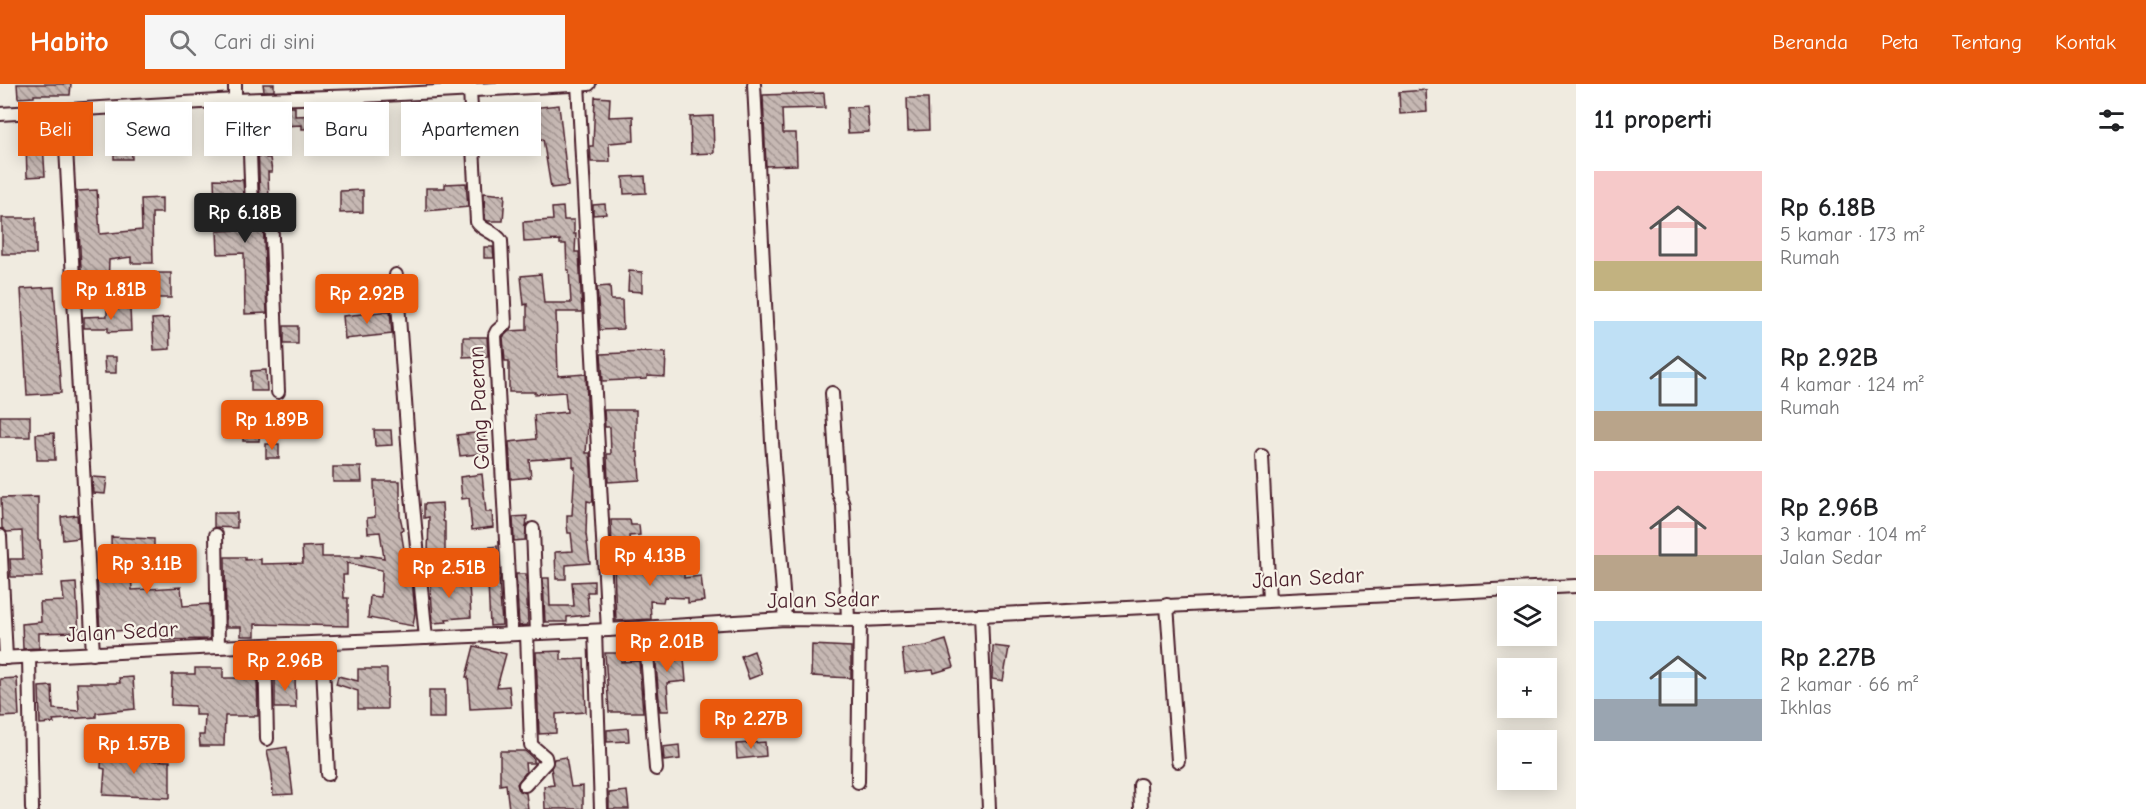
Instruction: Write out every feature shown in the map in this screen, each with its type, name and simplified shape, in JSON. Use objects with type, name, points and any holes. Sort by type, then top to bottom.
[{"type":"street","points":[[235,84],[235,100]]},
{"type":"street","points":[[578,84],[608,630]]},
{"type":"street","points":[[93,108],[415,89],[470,90],[589,84]]},
{"type":"street","points":[[754,84],[772,442],[785,619]]},
{"type":"street","name":"Gang Paeran","points":[[470,90],[477,222],[501,240],[505,324],[495,335],[511,634]]},
{"type":"street","points":[[248,99],[252,207],[255,210],[269,210],[270,212],[278,392]]},
{"type":"street","points":[[0,114],[18,113]]},
{"type":"street","points":[[66,156],[93,654]]},
{"type":"street","points":[[396,275],[411,485],[426,638]]},
{"type":"street","points":[[832,393],[838,491],[843,505],[854,619],[858,782]]},
{"type":"street","points":[[1262,456],[1269,600]]},
{"type":"street","points":[[525,785],[546,762],[545,757],[531,745],[533,529]]},
{"type":"street","points":[[216,535],[218,647]]},
{"type":"street","points":[[0,536],[3,658]]},
{"type":"street","name":"Jalan Sedar","points":[[3,658],[608,630],[785,619],[981,615],[1576,586]]},
{"type":"street","points":[[1167,605],[1178,761]]},
{"type":"street","points":[[981,615],[989,809]]},
{"type":"street","points":[[645,628],[656,769]]},
{"type":"street","points":[[595,630],[601,809]]},
{"type":"street","points":[[322,643],[328,774]]},
{"type":"street","points":[[265,645],[267,739]]},
{"type":"street","points":[[29,657],[32,809]]},
{"type":"street","points":[[1140,785],[1141,809]]},
{"type":"building","points":[[17,84],[71,84],[70,95],[34,95],[34,97],[18,98]]},
{"type":"building","points":[[263,84],[274,84],[274,91],[264,91]]},
{"type":"building","points":[[1426,90],[1427,112],[1400,114],[1399,92]]},
{"type":"building","points":[[824,93],[825,108],[782,109],[783,133],[796,133],[797,165],[766,166],[763,95]]},
{"type":"building","points":[[595,97],[610,98],[609,117],[633,116],[634,141],[609,143],[610,162],[591,162],[590,146],[593,146]]},
{"type":"building","points":[[907,98],[928,98],[929,130],[908,131]]},
{"type":"building","points":[[559,105],[568,186],[551,188],[543,139],[541,139],[541,107]]},
{"type":"building","points":[[867,106],[869,132],[848,133],[847,108]]},
{"type":"building","points":[[292,107],[295,107],[295,116],[304,116],[304,129],[302,129],[302,125],[292,126]]},
{"type":"building","points":[[713,116],[714,153],[691,154],[690,117]]},
{"type":"building","points":[[26,156],[44,156],[45,176],[27,177]]},
{"type":"building","points":[[114,156],[132,156],[132,159],[114,159]]},
{"type":"building","points":[[258,156],[266,156],[270,158],[272,172],[268,172],[269,202],[260,202]]},
{"type":"building","points":[[645,176],[646,193],[624,194],[623,177]]},
{"type":"building","points":[[214,179],[243,180],[245,212],[251,217],[263,218],[267,313],[245,314],[244,253],[218,254],[217,231],[237,230],[238,204],[215,204]]},
{"type":"building","points":[[466,183],[468,207],[426,211],[426,188],[445,188],[445,184]]},
{"type":"building","points":[[97,190],[100,234],[142,230],[141,199],[162,198],[162,213],[152,213],[153,263],[131,263],[131,257],[109,260],[108,288],[82,287],[77,191]]},
{"type":"building","points":[[363,190],[363,212],[340,213],[340,191]]},
{"type":"building","points":[[484,193],[505,195],[503,221],[485,219]]},
{"type":"building","points":[[605,204],[606,214],[593,215],[593,205]]},
{"type":"building","points":[[563,207],[564,220],[574,220],[575,252],[579,252],[582,312],[556,312],[558,376],[586,374],[588,425],[586,453],[590,453],[593,498],[592,502],[587,501],[586,534],[590,563],[566,565],[566,579],[556,579],[555,552],[573,551],[571,533],[568,533],[567,515],[572,515],[575,467],[573,467],[573,457],[529,460],[531,477],[511,479],[509,442],[536,439],[534,415],[567,412],[565,392],[535,394],[535,392],[509,392],[509,361],[505,361],[503,337],[509,331],[527,330],[527,304],[524,305],[521,276],[541,274],[544,303],[571,303],[566,244],[560,244],[560,240],[524,242],[523,222],[553,220],[552,208]]},
{"type":"building","points":[[2,218],[36,218],[36,254],[2,254]]},
{"type":"building","points":[[484,247],[493,247],[494,258],[484,258]]},
{"type":"building","points":[[629,271],[642,272],[642,292],[628,291]]},
{"type":"building","points":[[151,273],[171,273],[171,298],[151,298]]},
{"type":"building","points":[[610,286],[611,300],[622,300],[623,329],[600,330],[597,287]]},
{"type":"building","points":[[54,287],[61,393],[27,395],[21,289]]},
{"type":"building","points":[[130,308],[131,331],[108,332],[108,328],[84,328],[84,317],[107,316],[107,309]]},
{"type":"building","points":[[390,311],[392,334],[345,339],[343,316]]},
{"type":"building","points":[[169,318],[170,349],[154,350],[152,319]]},
{"type":"building","points":[[284,326],[298,326],[298,344],[284,344]]},
{"type":"building","points":[[463,337],[487,337],[488,356],[463,357]]},
{"type":"building","points":[[666,353],[665,377],[647,376],[647,379],[603,381],[601,354]]},
{"type":"building","points":[[104,357],[116,357],[116,373],[105,373]]},
{"type":"building","points":[[266,370],[267,391],[251,391],[251,371]]},
{"type":"building","points":[[604,410],[636,410],[636,452],[638,452],[640,480],[608,482],[607,454],[611,454],[610,427],[605,427]]},
{"type":"building","points":[[0,416],[30,416],[30,437],[0,437]]},
{"type":"building","points":[[243,425],[260,425],[259,441],[243,441]]},
{"type":"building","points":[[374,430],[391,430],[392,445],[375,446]]},
{"type":"building","points":[[484,432],[486,453],[460,456],[457,435]]},
{"type":"building","points":[[54,433],[55,460],[37,460],[36,434]]},
{"type":"building","points":[[266,444],[279,444],[279,458],[266,458]]},
{"type":"building","points":[[333,467],[361,467],[362,482],[333,482]]},
{"type":"building","points":[[482,474],[486,512],[492,512],[493,527],[472,530],[469,498],[462,499],[460,477]]},
{"type":"building","points":[[92,477],[107,478],[105,494],[93,493]]},
{"type":"building","points":[[374,481],[400,481],[400,516],[403,530],[401,531],[407,568],[411,568],[415,613],[413,626],[368,618],[370,596],[381,597],[382,570],[347,563],[347,575],[343,575],[344,598],[348,598],[348,626],[255,624],[255,636],[241,636],[241,627],[226,627],[225,557],[245,557],[245,560],[261,559],[261,564],[303,563],[302,547],[322,546],[322,557],[362,557],[362,554],[384,558],[380,532],[368,533],[367,518],[375,517]]},
{"type":"building","points":[[38,497],[38,540],[40,540],[42,577],[11,577],[10,559],[23,559],[22,531],[7,532],[2,528],[1,498]]},
{"type":"building","points":[[442,503],[443,521],[445,522],[445,552],[428,553],[429,517],[424,518],[424,504]]},
{"type":"building","points":[[214,513],[237,513],[237,528],[214,527]]},
{"type":"building","points":[[77,515],[79,538],[63,540],[61,517]]},
{"type":"building","points":[[527,516],[525,540],[514,541],[513,517]]},
{"type":"building","points":[[611,520],[630,520],[631,525],[639,525],[640,535],[629,536],[630,547],[612,547]]},
{"type":"building","points":[[111,537],[154,539],[154,551],[183,549],[184,562],[154,565],[154,570],[131,570],[132,590],[181,587],[183,606],[209,604],[210,639],[162,640],[162,628],[100,632],[97,576],[112,575]]},
{"type":"building","points":[[497,546],[502,625],[490,626],[487,561],[484,561],[483,548]]},
{"type":"building","points":[[647,553],[648,571],[668,572],[669,566],[684,566],[684,578],[701,576],[704,601],[688,603],[688,598],[664,597],[663,602],[650,601],[651,619],[616,621],[614,565],[625,566],[624,554]]},
{"type":"building","points":[[445,572],[447,586],[469,584],[471,617],[446,619],[447,622],[433,623],[430,573]]},
{"type":"building","points":[[516,574],[526,574],[528,625],[519,626]]},
{"type":"building","points":[[543,578],[549,578],[550,606],[574,606],[572,582],[594,581],[594,592],[587,592],[589,615],[567,617],[567,622],[545,622]]},
{"type":"building","points":[[76,583],[79,632],[39,633],[39,648],[23,649],[22,624],[41,622],[40,602],[64,601],[62,584]]},
{"type":"building","points":[[666,640],[668,660],[684,659],[686,681],[667,683],[669,711],[660,711],[654,641]]},
{"type":"building","points":[[946,640],[954,667],[934,673],[933,670],[905,673],[902,649],[926,646]]},
{"type":"building","points":[[812,645],[851,647],[851,678],[811,676]]},
{"type":"building","points":[[474,646],[506,654],[497,687],[509,686],[511,707],[470,709],[468,677],[466,677]]},
{"type":"building","points":[[993,646],[1009,648],[1003,681],[992,679]]},
{"type":"building","points":[[561,651],[561,660],[584,659],[586,712],[556,714],[556,733],[539,734],[536,652]]},
{"type":"building","points":[[754,651],[762,674],[749,679],[741,656]]},
{"type":"building","points":[[605,653],[621,653],[621,662],[639,661],[643,712],[609,712]]},
{"type":"building","points":[[195,668],[223,668],[223,678],[257,678],[258,716],[225,716],[224,746],[200,746],[199,735],[204,735],[205,715],[195,715],[195,706],[171,705],[172,674],[195,674]]},
{"type":"building","points":[[358,669],[387,669],[387,709],[358,709],[358,691],[336,684],[338,676],[358,681]]},
{"type":"building","points":[[295,676],[296,708],[275,708],[275,677]]},
{"type":"building","points":[[133,677],[135,709],[96,713],[96,717],[53,720],[54,723],[40,724],[39,687],[52,686],[53,709],[79,711],[77,683],[120,683],[119,678]]},
{"type":"building","points":[[17,678],[19,716],[1,717],[0,679]]},
{"type":"building","points":[[429,690],[445,690],[445,718],[429,718]]},
{"type":"building","points":[[628,728],[629,741],[607,742],[607,730]]},
{"type":"building","points":[[765,742],[766,756],[737,759],[736,744]]},
{"type":"building","points":[[679,745],[680,759],[664,761],[663,747]]},
{"type":"building","points":[[102,746],[131,747],[130,760],[170,761],[170,798],[103,795],[105,769],[101,768]]},
{"type":"building","points":[[287,747],[293,794],[273,795],[267,750]]},
{"type":"building","points":[[500,751],[525,751],[534,759],[534,763],[525,763],[526,772],[517,784],[519,791],[526,793],[528,809],[509,809],[506,784],[500,785]]},
{"type":"building","points":[[566,757],[571,787],[583,786],[583,809],[545,809],[544,786],[554,785],[551,768],[554,759]]},
{"type":"building","points":[[627,791],[629,809],[609,809],[609,793]]}]
